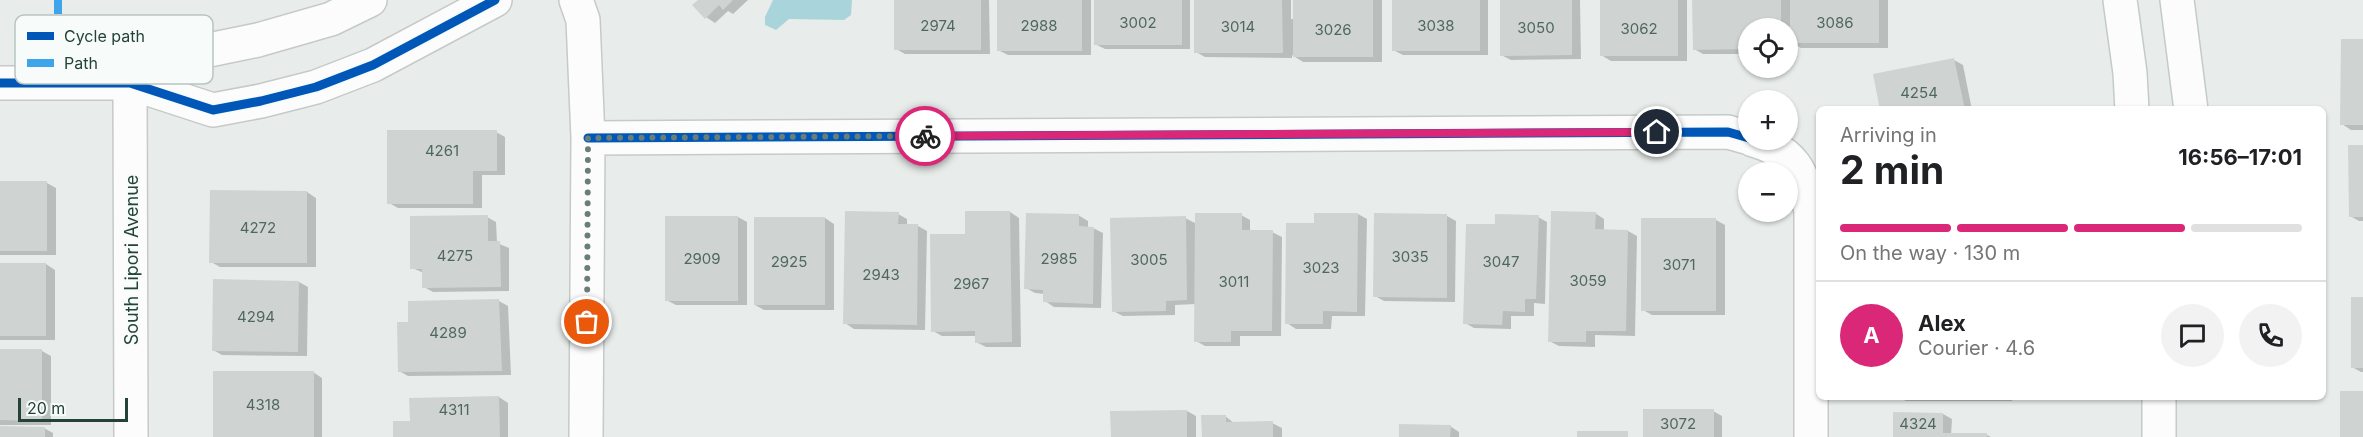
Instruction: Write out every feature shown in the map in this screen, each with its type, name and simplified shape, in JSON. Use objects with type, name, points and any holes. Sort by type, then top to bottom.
[{"type":"street","points":[[213,49],[258,40],[331,19],[370,0]]},
{"type":"street","points":[[133,84],[213,110],[261,101],[316,87],[373,65],[495,0]]},
{"type":"street","points":[[576,0],[583,20],[588,138],[586,437]]},
{"type":"street","points":[[2120,0],[2130,73],[2132,106]]},
{"type":"street","points":[[2177,0],[2190,106]]},
{"type":"street","name":"South Lipori Avenue","points":[[130,84],[131,437]]},
{"type":"street","points":[[588,138],[1728,132],[1738,135]]},
{"type":"street","points":[[1777,150],[1793,160],[1805,185],[1811,211],[1811,437]]},
{"type":"street","points":[[2158,400],[2159,437]]},
{"type":"water","points":[[773,0],[852,0],[851,15],[844,20],[789,19],[776,30],[765,25],[765,17]]},
{"type":"building","points":[[698,0],[733,0],[723,10],[719,5],[705,19],[692,5]]},
{"type":"building","points":[[894,0],[981,0],[981,50],[894,50]]},
{"type":"building","points":[[997,0],[1082,0],[1082,51],[997,51]]},
{"type":"building","points":[[1094,0],[1182,0],[1182,45],[1094,45]]},
{"type":"building","points":[[1194,0],[1282,0],[1283,53],[1194,53]]},
{"type":"building","points":[[1293,0],[1373,0],[1373,57],[1293,57]]},
{"type":"building","points":[[1392,0],[1480,0],[1480,51],[1392,51]]},
{"type":"building","points":[[1500,0],[1572,0],[1572,55],[1500,56]]},
{"type":"building","points":[[1600,0],[1678,0],[1678,56],[1600,56]]},
{"type":"building","points":[[1692,0],[1781,0],[1781,18],[1738,18],[1738,49],[1693,50]]},
{"type":"building","points":[[1790,0],[1879,0],[1879,43],[1798,43],[1798,18],[1790,18]]},
{"type":"building","points":[[2341,39],[2363,39],[2363,125],[2340,125]]},
{"type":"building","points":[[1954,58],[1964,106],[1879,106],[1873,74]]},
{"type":"building","points":[[387,130],[497,130],[497,171],[473,171],[473,204],[387,204]]},
{"type":"building","points":[[2348,145],[2363,145],[2363,217],[2349,217]]},
{"type":"building","points":[[0,181],[47,181],[47,251],[0,251]]},
{"type":"building","points":[[210,190],[307,191],[307,263],[209,263]]},
{"type":"building","points":[[845,211],[899,212],[898,224],[918,224],[917,325],[843,324]]},
{"type":"building","points":[[965,211],[1010,211],[1012,342],[975,343],[975,331],[931,332],[930,234],[965,234]]},
{"type":"building","points":[[1551,211],[1596,212],[1595,229],[1628,230],[1626,331],[1586,331],[1586,342],[1548,342]]},
{"type":"building","points":[[1026,213],[1079,214],[1079,226],[1094,227],[1093,304],[1043,302],[1043,290],[1024,289]]},
{"type":"building","points":[[1195,213],[1242,213],[1242,230],[1273,230],[1272,331],[1231,331],[1231,342],[1194,342]]},
{"type":"building","points":[[1314,213],[1358,213],[1357,312],[1323,311],[1323,324],[1285,324],[1286,223],[1314,223]]},
{"type":"building","points":[[1374,213],[1447,214],[1447,298],[1373,297]]},
{"type":"building","points":[[1495,214],[1539,215],[1536,299],[1525,299],[1525,312],[1503,311],[1502,325],[1463,324],[1466,224],[1495,224]]},
{"type":"building","points":[[488,215],[488,241],[500,241],[501,287],[422,288],[422,269],[410,269],[410,216]]},
{"type":"building","points":[[665,216],[738,216],[738,301],[665,301]]},
{"type":"building","points":[[1186,216],[1187,300],[1166,301],[1166,311],[1112,312],[1110,218]]},
{"type":"building","points":[[754,217],[825,217],[825,305],[754,305]]},
{"type":"building","points":[[1641,218],[1716,218],[1716,311],[1641,311]]},
{"type":"building","points":[[0,263],[46,263],[46,336],[0,336]]},
{"type":"building","points":[[213,279],[299,281],[298,352],[212,351]]},
{"type":"building","points":[[2351,297],[2363,297],[2363,368],[2351,368]]},
{"type":"building","points":[[499,299],[502,371],[398,372],[397,322],[408,322],[408,301]]},
{"type":"building","points":[[0,349],[42,349],[42,421],[0,420]]},
{"type":"building","points":[[213,371],[314,371],[314,437],[213,437]]},
{"type":"building","points":[[2340,391],[2363,391],[2363,437],[2340,437]]},
{"type":"building","points":[[499,396],[500,437],[393,437],[393,421],[410,421],[409,398]]},
{"type":"building","points":[[1643,409],[1714,409],[1714,437],[1643,437]]},
{"type":"building","points":[[1187,410],[1187,437],[1111,437],[1110,411]]},
{"type":"building","points":[[1893,412],[1943,413],[1943,433],[1987,433],[1987,437],[1893,437]]},
{"type":"building","points":[[1201,415],[1226,415],[1226,422],[1273,421],[1273,437],[1202,437]]},
{"type":"building","points":[[1399,424],[1451,425],[1450,437],[1399,437]]},
{"type":"building","points":[[0,426],[45,427],[45,437],[0,437]]},
{"type":"building","points":[[1577,431],[1628,431],[1628,437],[1577,437]]},
{"type":"marked path","points":[[58,0],[58,14]]},
{"type":"cycle path","points":[[133,84],[213,110],[261,101],[316,87],[373,65],[495,0]]},
{"type":"cycle path","points":[[0,83],[15,83]]},
{"type":"cycle path","points":[[588,138],[1728,132],[1738,135]]},
{"type":"way so far","points":[[587,322],[588,138],[925,136]]},
{"type":"route","points":[[925,136],[1657,132]]}]
